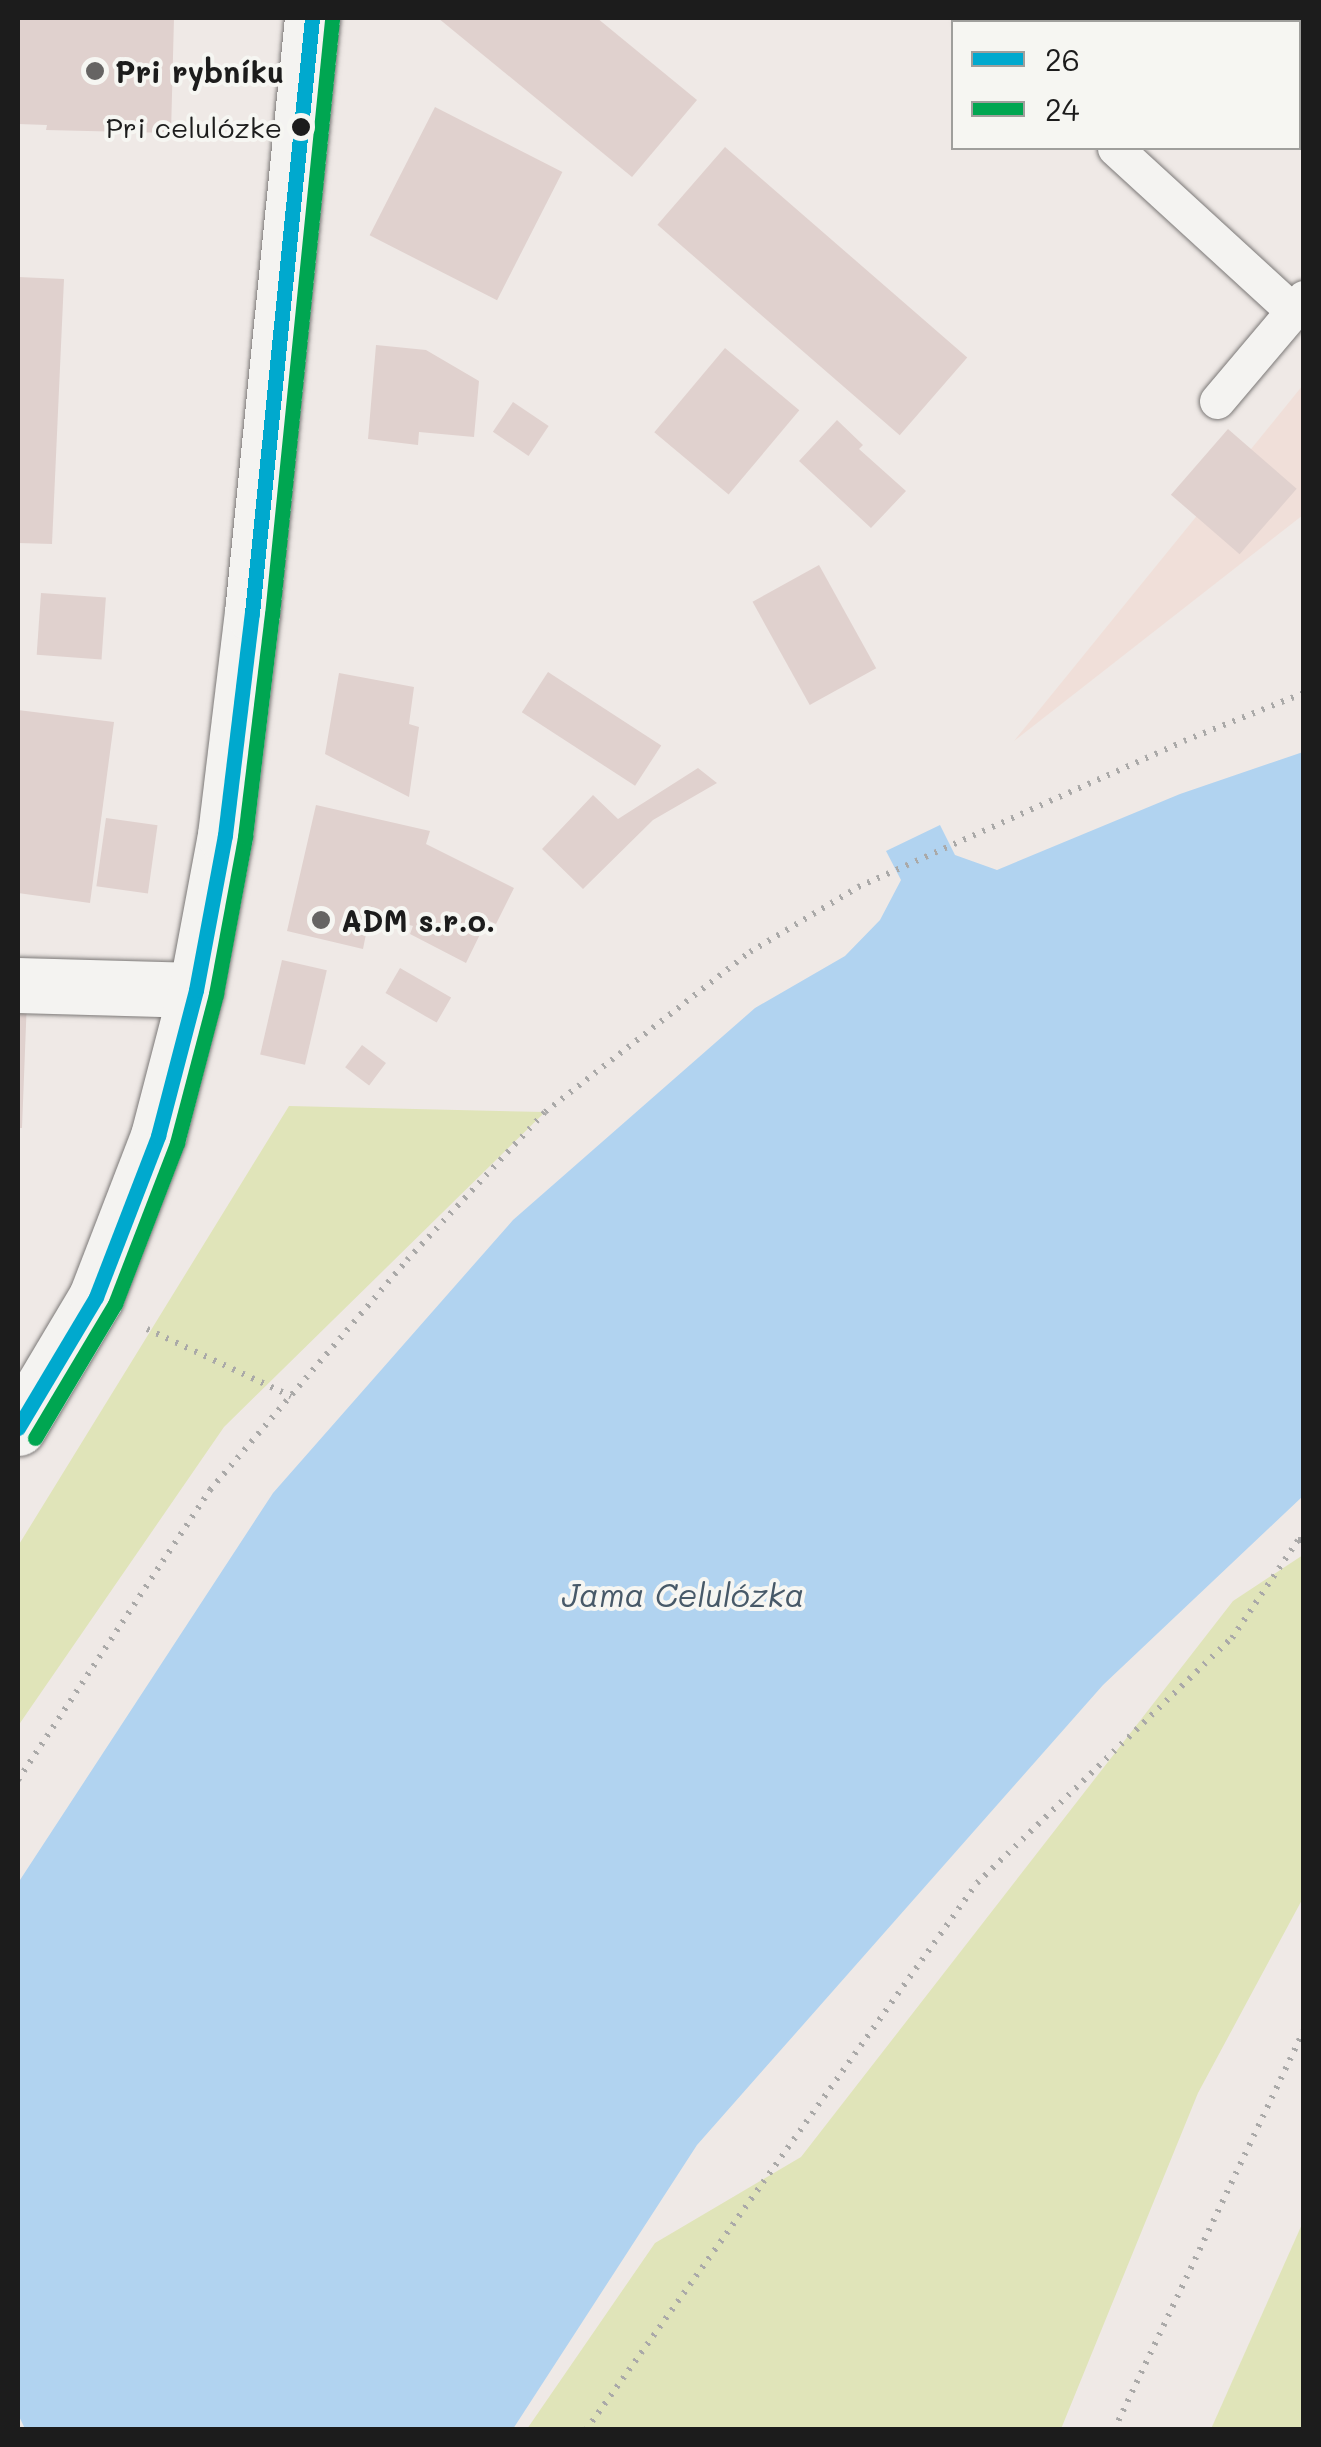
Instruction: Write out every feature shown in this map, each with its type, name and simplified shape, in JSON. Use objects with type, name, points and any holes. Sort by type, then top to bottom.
[{"type":"street","points":[[18,1428],[96,1297],[158,1136],[196,990],[224,836],[252,614],[312,18]]},
{"type":"street","points":[[18,985],[196,990]]},
{"type":"lane","points":[[1118,150],[1298,304],[1217,401]]},
{"type":"path","points":[[18,1780],[210,1490],[544,1112],[750,952],[892,870],[1304,693]]},
{"type":"path","points":[[168,1343],[291,1396]]},
{"type":"path","points":[[586,2430],[978,1883],[1232,1638],[1298,1540],[1304,1540]]},
{"type":"path","points":[[1114,2430],[1244,2148],[1304,2030]]},
{"type":"shaded area","points":[[1303,385],[1303,515],[1014,741]]},
{"type":"green space","points":[[289,1106],[545,1112],[224,1427],[18,1726],[18,1546]]},
{"type":"green space","points":[[1303,1555],[1303,1898],[1198,2093],[1061,2429],[527,2429],[655,2243],[801,2157],[1233,1601]]},
{"type":"green space","points":[[1303,2222],[1303,2429],[1211,2429]]},
{"type":"water","name":"Jama Celulózka","points":[[1303,752],[1303,1496],[1103,1685],[697,2145],[513,2429],[25,2429],[18,2414],[18,1883],[273,1493],[513,1220],[755,1008],[845,956],[880,920],[901,880],[886,851],[940,825],[955,855],[997,870],[1180,794]]},
{"type":"building","name":"Pri rybníku","points":[[18,18],[174,18],[171,133],[46,130],[47,125],[18,124]]},
{"type":"building","points":[[438,18],[597,18],[697,100],[632,177]]},
{"type":"building","points":[[435,107],[562,172],[497,300],[370,235]]},
{"type":"building","points":[[725,147],[967,358],[900,435],[657,225]]},
{"type":"building","points":[[18,277],[64,279],[52,544],[18,543]]},
{"type":"building","points":[[376,345],[426,350],[479,381],[474,437],[419,432],[418,445],[368,439]]},
{"type":"building","points":[[725,348],[799,410],[729,495],[654,432]]},
{"type":"building","points":[[513,402],[549,426],[529,456],[493,432]]},
{"type":"building","points":[[837,420],[863,445],[859,449],[906,491],[871,528],[799,461]]},
{"type":"building","points":[[1228,429],[1297,489],[1240,554],[1171,495]]},
{"type":"building","points":[[819,565],[876,668],[810,705],[753,602]]},
{"type":"building","points":[[41,593],[106,598],[102,659],[37,655]]},
{"type":"building","points":[[548,672],[661,746],[635,786],[522,712]]},
{"type":"building","points":[[339,673],[414,687],[409,724],[419,727],[409,797],[325,754]]},
{"type":"building","points":[[18,710],[114,722],[90,903],[18,893]]},
{"type":"building","points":[[698,768],[717,783],[653,820],[583,889],[542,849],[593,795],[618,819]]},
{"type":"building","points":[[316,805],[430,831],[426,844],[514,888],[496,924],[487,920],[466,963],[410,934],[413,926],[370,914],[363,949],[287,931]]},
{"type":"building","points":[[106,818],[157,825],[148,894],[96,886]]},
{"type":"building","points":[[282,960],[327,970],[305,1065],[260,1055]]},
{"type":"building","points":[[400,968],[451,998],[437,1023],[385,993]]},
{"type":"building","points":[[18,999],[27,999],[22,1128],[18,1128]]},
{"type":"building","points":[[362,1045],[386,1063],[369,1085],[345,1067]]},
{"type":"transit line","name":"26","points":[[18,1428],[96,1297],[158,1136],[196,990],[225,835],[252,613],[312,18]]},
{"type":"transit line","name":"24","points":[[35,1438],[115,1304],[177,1143],[216,994],[245,837],[272,615],[332,20]]},
{"type":"place","name":"Pri rybníku","points":[[95,71]]},
{"type":"place","name":"Pri celulózke","points":[[301,127]]},
{"type":"place","name":"ADM s.r.o.","points":[[321,920]]}]
